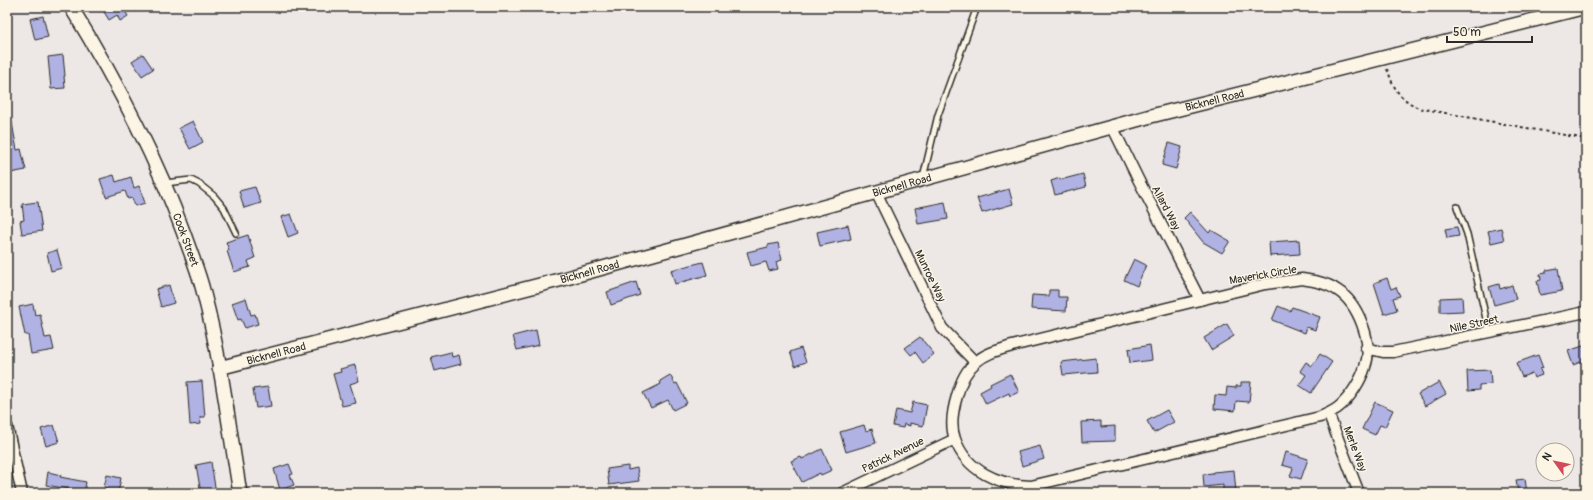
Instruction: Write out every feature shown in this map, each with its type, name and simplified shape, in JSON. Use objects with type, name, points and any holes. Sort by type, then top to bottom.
[{"type":"street","name":"Cook Street","points":[[71,7],[101,58],[154,160],[195,262],[201,281],[218,355],[240,493]]},
{"type":"street","name":"Bicknell Road","points":[[219,368],[563,279],[1112,126],[1586,7]]},
{"type":"street","name":"Allard Way","points":[[1112,126],[1200,300]]},
{"type":"street","name":"Munroe Way","points":[[876,192],[942,328],[975,362]]},
{"type":"street","name":"Maverick Circle","points":[[1302,279],[1316,281],[1343,294],[1362,321],[1365,332],[1366,366],[1355,387],[1340,406],[1320,417],[1296,424],[1031,486],[1007,483],[987,476],[969,461],[955,439],[953,429],[955,403],[958,391],[968,370],[983,356],[1012,346],[1200,300],[1282,281],[1302,279]]},
{"type":"street","name":"Nile Street","points":[[1366,348],[1393,352],[1586,312]]},
{"type":"street","name":"Merle Way","points":[[1328,413],[1359,493]]},
{"type":"street","points":[[7,426],[22,493]]},
{"type":"street","name":"Patrick Avenue","points":[[842,493],[955,439]]},
{"type":"lane","points":[[923,179],[938,115],[977,7]]},
{"type":"lane","points":[[164,183],[192,180],[199,184],[214,196],[224,208],[236,233]]},
{"type":"lane","points":[[1457,206],[1467,234],[1490,333]]},
{"type":"path","points":[[1384,58],[1398,94],[1405,101],[1418,108],[1586,140]]},
{"type":"building","points":[[101,7],[131,7],[125,11],[128,16],[120,21],[117,15],[109,20]]},
{"type":"building","points":[[43,16],[48,37],[35,40],[30,19]]},
{"type":"building","points":[[143,54],[153,69],[142,76],[132,61]]},
{"type":"building","points":[[63,55],[65,88],[51,89],[48,57]]},
{"type":"building","points":[[193,121],[203,142],[190,149],[179,128]]},
{"type":"building","points":[[12,123],[17,150],[21,149],[26,170],[10,173],[7,157],[7,124]]},
{"type":"building","points":[[1169,143],[1182,147],[1176,169],[1162,165]]},
{"type":"building","points":[[1083,174],[1086,187],[1055,195],[1051,181]]},
{"type":"building","points":[[114,175],[116,182],[131,177],[134,188],[139,186],[145,203],[135,206],[132,198],[128,199],[125,191],[106,197],[100,179]]},
{"type":"building","points":[[255,187],[261,203],[244,208],[239,191]]},
{"type":"building","points":[[1009,189],[1013,204],[982,213],[977,198]]},
{"type":"building","points":[[38,202],[42,231],[22,234],[20,221],[24,220],[22,204]]},
{"type":"building","points":[[945,202],[948,219],[918,224],[915,208]]},
{"type":"building","points":[[1190,212],[1209,233],[1211,230],[1230,241],[1222,253],[1203,242],[1184,218]]},
{"type":"building","points":[[291,214],[298,233],[288,237],[281,217]]},
{"type":"building","points":[[848,225],[851,239],[820,246],[817,232]]},
{"type":"building","points":[[1457,227],[1459,236],[1447,238],[1445,229]]},
{"type":"building","points":[[1501,228],[1504,240],[1491,243],[1488,231]]},
{"type":"building","points":[[248,235],[255,258],[248,261],[250,267],[234,272],[227,251],[229,250],[226,242]]},
{"type":"building","points":[[1299,240],[1300,254],[1270,256],[1269,242]]},
{"type":"building","points":[[778,243],[782,260],[776,262],[778,269],[769,271],[766,262],[751,266],[747,252]]},
{"type":"building","points":[[57,250],[62,268],[51,271],[47,253]]},
{"type":"building","points":[[1134,259],[1146,265],[1137,286],[1124,280]]},
{"type":"building","points":[[703,262],[707,275],[675,284],[671,270]]},
{"type":"building","points":[[1558,268],[1562,291],[1540,295],[1537,281],[1541,280],[1540,274],[1546,273],[1546,270]]},
{"type":"building","points":[[1387,278],[1391,289],[1396,287],[1400,296],[1393,298],[1397,310],[1384,314],[1374,283]]},
{"type":"building","points":[[636,282],[640,295],[611,305],[607,292]]},
{"type":"building","points":[[1499,284],[1500,289],[1512,285],[1516,299],[1494,305],[1489,287]]},
{"type":"building","points":[[169,285],[174,303],[161,307],[156,289]]},
{"type":"building","points":[[1049,290],[1058,290],[1058,297],[1067,297],[1066,311],[1031,309],[1032,295],[1049,296]]},
{"type":"building","points":[[1462,297],[1463,311],[1440,312],[1440,298]]},
{"type":"building","points":[[246,298],[251,315],[255,314],[258,324],[245,328],[241,319],[238,320],[232,303]]},
{"type":"building","points":[[33,304],[35,315],[40,314],[45,338],[51,337],[54,350],[31,354],[28,335],[25,335],[19,307]]},
{"type":"building","points":[[1278,306],[1290,311],[1292,307],[1320,317],[1315,330],[1307,327],[1305,333],[1272,320]]},
{"type":"building","points":[[1227,324],[1234,336],[1211,350],[1204,338]]},
{"type":"building","points":[[536,330],[539,345],[517,350],[513,336]]},
{"type":"building","points":[[920,337],[934,354],[923,363],[915,352],[911,355],[905,348]]},
{"type":"building","points":[[1150,345],[1152,360],[1130,363],[1128,349]]},
{"type":"building","points":[[1586,345],[1586,360],[1573,365],[1568,351]]},
{"type":"building","points":[[801,348],[806,362],[795,366],[790,352]]},
{"type":"building","points":[[451,352],[452,357],[459,355],[461,364],[435,371],[431,357]]},
{"type":"building","points":[[1320,354],[1332,362],[1311,393],[1299,385],[1306,375],[1300,371],[1306,362],[1312,366]]},
{"type":"building","points":[[1538,355],[1543,368],[1540,369],[1542,375],[1534,378],[1532,373],[1522,377],[1516,363]]},
{"type":"building","points":[[1096,358],[1097,372],[1063,375],[1061,362]]},
{"type":"building","points":[[355,365],[359,381],[350,384],[356,403],[342,406],[333,374],[341,372],[340,369]]},
{"type":"building","points":[[1490,370],[1491,384],[1479,385],[1479,390],[1468,391],[1467,371]]},
{"type":"building","points":[[1010,374],[1019,392],[1010,396],[1009,393],[986,404],[980,392],[991,386],[990,384]]},
{"type":"building","points":[[670,375],[675,384],[677,383],[687,403],[673,410],[668,400],[651,408],[643,393],[661,384],[660,381]]},
{"type":"building","points":[[202,381],[205,417],[200,417],[201,424],[190,425],[187,382]]},
{"type":"building","points":[[1241,382],[1251,382],[1249,402],[1236,401],[1235,411],[1214,409],[1215,395],[1226,396],[1227,387],[1236,388],[1236,386],[1241,386]]},
{"type":"building","points":[[1439,382],[1446,394],[1425,406],[1418,394]]},
{"type":"building","points":[[268,387],[271,406],[256,408],[253,389]]},
{"type":"building","points":[[913,402],[927,405],[923,426],[910,423],[910,426],[904,424],[903,428],[893,426],[896,410],[910,413]]},
{"type":"building","points":[[1375,402],[1393,410],[1385,427],[1380,425],[1375,435],[1362,429]]},
{"type":"building","points":[[1167,410],[1174,422],[1154,433],[1147,421]]},
{"type":"building","points":[[1101,421],[1101,427],[1115,426],[1115,441],[1082,442],[1081,422]]},
{"type":"building","points":[[54,425],[59,442],[46,446],[41,429]]},
{"type":"building","points":[[864,425],[866,431],[872,429],[876,443],[846,452],[840,432]]},
{"type":"building","points":[[1040,446],[1044,459],[1022,466],[1018,452]]},
{"type":"building","points":[[822,449],[832,470],[821,475],[820,473],[802,482],[791,461],[801,457],[802,459]]},
{"type":"building","points":[[1286,452],[1308,459],[1301,479],[1290,476],[1293,468],[1282,465]]},
{"type":"building","points":[[211,462],[216,493],[201,493],[196,465]]},
{"type":"building","points":[[289,464],[293,474],[290,475],[294,485],[280,490],[274,469]]},
{"type":"building","points":[[628,466],[628,470],[637,468],[639,481],[609,485],[607,469]]},
{"type":"building","points":[[1234,470],[1236,493],[1223,493],[1223,485],[1204,487],[1203,474]]},
{"type":"building","points":[[48,472],[61,475],[60,477],[86,482],[84,493],[68,493],[69,489],[46,485]]},
{"type":"building","points":[[107,475],[121,478],[118,493],[106,493],[107,488],[104,487]]},
{"type":"building","points":[[1525,479],[1527,493],[1518,493],[1516,480]]}]
